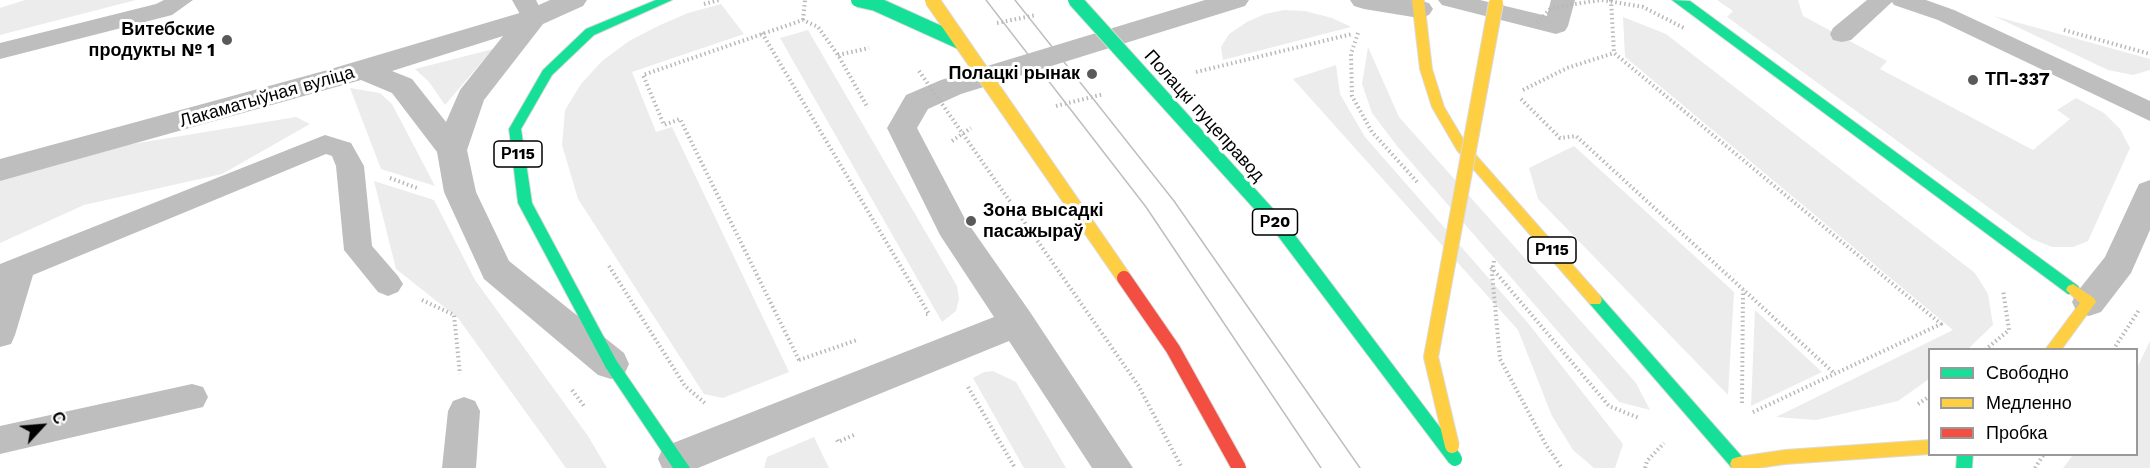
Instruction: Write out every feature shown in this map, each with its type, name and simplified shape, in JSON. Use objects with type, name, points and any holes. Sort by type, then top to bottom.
[{"type":"main road","name":"Р115","points":[[666,0],[590,32],[547,73],[515,129],[525,203],[611,364],[679,464]]},
{"type":"main road","points":[[858,0],[876,4],[960,42]]},
{"type":"main road","points":[[932,0],[1173,349],[1239,468]]},
{"type":"main road","name":"Полацкі пуцеправод","points":[[1075,0],[1280,227],[1458,464]]},
{"type":"main road","points":[[1682,2],[2089,302],[2054,348]]},
{"type":"main road","name":"Полацкі пуцеправод","points":[[1458,464],[1431,357],[1495,3]]},
{"type":"main road","name":"Р115","points":[[1419,5],[1426,69],[1438,107],[1461,147],[1741,467]]},
{"type":"main road","points":[[1741,467],[1785,457],[1928,447]]},
{"type":"street","name":"Лакаматыўная вуліца","points":[[0,170],[364,70],[529,9],[573,0]]},
{"type":"street","points":[[1113,468],[952,225],[902,128],[917,102],[951,87],[1235,0]]},
{"type":"street","points":[[1364,0],[1419,5]]},
{"type":"street","points":[[452,150],[470,97],[529,9]]},
{"type":"street","points":[[364,70],[402,86],[452,150],[460,192],[496,270],[611,364]]},
{"type":"street","points":[[2089,302],[2119,264],[2150,192]]},
{"type":"street","points":[[679,464],[737,435],[1018,322]]},
{"type":"lane","points":[[0,51],[164,10],[181,0]]},
{"type":"lane","points":[[1450,0],[1495,3],[1556,26],[1563,0]]},
{"type":"lane","points":[[1842,34],[1881,0]]},
{"type":"lane","points":[[1902,0],[1946,15],[2150,112]]},
{"type":"lane","points":[[1419,5],[1495,3]]},
{"type":"lane","points":[[0,335],[17,283],[9,273],[325,144],[342,150],[350,166],[358,250],[388,284]]},
{"type":"lane","points":[[0,440],[192,397]]},
{"type":"lane","points":[[459,468],[464,411]]},
{"type":"path","points":[[697,6],[719,0]]},
{"type":"path","points":[[803,20],[805,0]]},
{"type":"path","points":[[1534,26],[1551,8],[1601,0],[1643,8],[1684,28]]},
{"type":"path","points":[[1611,0],[1614,53],[1941,324],[1742,417]]},
{"type":"path","points":[[802,369],[680,119],[664,125],[643,75],[803,20],[818,27],[874,117]]},
{"type":"path","points":[[762,33],[929,314],[919,317]]},
{"type":"path","points":[[1614,53],[1567,68],[1516,93],[1560,138],[1576,136],[1834,373]]},
{"type":"path","points":[[917,68],[1138,385],[1182,468]]},
{"type":"path","points":[[1520,108],[1524,85]]},
{"type":"path","points":[[1496,249],[1492,273],[1500,358],[1546,445],[1562,468]]},
{"type":"path","points":[[606,262],[685,386],[737,435]]},
{"type":"path","points":[[388,284],[454,315],[464,411]]},
{"type":"path","points":[[1742,405],[1743,290]]},
{"type":"path","points":[[2114,348],[2141,307]]},
{"type":"path","points":[[799,360],[859,339]]},
{"type":"path","points":[[969,386],[1015,468]]},
{"type":"shaded area","points":[[25,0],[136,0],[0,35],[0,8]]},
{"type":"shaded area","points":[[1717,0],[1798,0],[1803,16],[1887,61],[1880,69],[2033,150],[2070,119],[2057,110],[2076,98],[2104,113],[2120,129],[2130,148],[2088,241],[2073,247],[2052,247],[2032,239],[1727,17],[1733,11]]},
{"type":"shaded area","points":[[721,4],[744,34],[632,72],[656,132],[672,127],[789,372],[723,398],[704,394],[578,199],[562,145],[565,110],[581,84],[602,61],[629,41],[660,25],[688,13]]},
{"type":"shaded area","points":[[1284,10],[1305,11],[1332,18],[1351,27],[1223,60],[1221,47],[1229,34],[1265,14]]},
{"type":"shaded area","points":[[1994,16],[2150,59],[2150,70],[2133,75],[2108,70]]},
{"type":"shaded area","points":[[1623,17],[1666,34],[1975,273],[1988,294],[1993,325],[1969,348],[1928,348],[1928,380],[1898,401],[1816,420],[1776,417],[1953,330],[1625,57]]},
{"type":"shaded area","points":[[808,30],[957,286],[959,299],[956,311],[942,322],[780,38]]},
{"type":"shaded area","points":[[1368,47],[1399,117],[1636,383],[1650,410],[1619,402],[1397,146],[1372,113],[1362,84]]},
{"type":"shaded area","points":[[493,49],[445,105],[429,82],[415,69]]},
{"type":"shaded area","points":[[1336,65],[1340,94],[1365,137],[1528,323],[1623,444],[1615,468],[1594,468],[1573,450],[1552,416],[1518,330],[1293,79]]},
{"type":"shaded area","points":[[350,88],[380,93],[392,104],[435,186],[381,169]]},
{"type":"shaded area","points":[[296,117],[310,124],[222,174],[84,205],[0,243],[0,173],[84,152]]},
{"type":"shaded area","points":[[1574,146],[1734,292],[1728,395],[1538,199],[1529,168]]},
{"type":"shaded area","points":[[374,181],[434,200],[475,280],[588,436],[607,468],[566,468],[458,318],[396,269]]},
{"type":"shaded area","points":[[1755,310],[1822,372],[1751,406]]},
{"type":"shaded area","points":[[2150,341],[2150,468],[2063,468],[2072,456],[2138,456],[2138,366]]},
{"type":"shaded area","points":[[993,371],[1016,382],[1066,468],[1024,468],[973,378],[984,372]]},
{"type":"shaded area","points":[[814,437],[829,468],[764,468],[767,457]]},
{"type":"tram line","points":[[986,0],[1146,207],[1321,468]]},
{"type":"tram line","points":[[1015,0],[1174,201],[1360,468]]},
{"type":"traffic: fast","points":[[666,0],[590,32],[547,73],[515,129],[525,203],[611,364],[682,468]]},
{"type":"traffic: fast","points":[[858,0],[876,4],[960,42]]},
{"type":"traffic: fast","points":[[1075,0],[1280,227],[1455,459]]},
{"type":"traffic: fast","points":[[1678,0],[1686,3],[2073,290]]},
{"type":"traffic: fast","points":[[1595,300],[1738,464],[1749,468]]},
{"type":"traffic: fast","points":[[1964,468],[1965,456]]},
{"type":"traffic: slow","points":[[932,0],[1124,278]]},
{"type":"traffic: slow","points":[[1418,0],[1426,69],[1438,107],[1461,147],[1595,300]]},
{"type":"traffic: slow","points":[[1452,446],[1431,357],[1496,3]]},
{"type":"traffic: slow","points":[[2054,348],[2089,302],[2073,290]]},
{"type":"traffic: slow","points":[[1738,464],[1785,457],[1928,447]]},
{"type":"traffic: jam","points":[[1124,278],[1173,349],[1239,468]]},
{"type":"place","name":"Витебские продукты № 1","points":[[227,40]]},
{"type":"place","name":"Полацкі рынак","points":[[1092,74]]},
{"type":"place","name":"ТП-337","points":[[1973,80]]},
{"type":"place","name":"Зона высадкі пасажыраў","points":[[971,221]]}]
